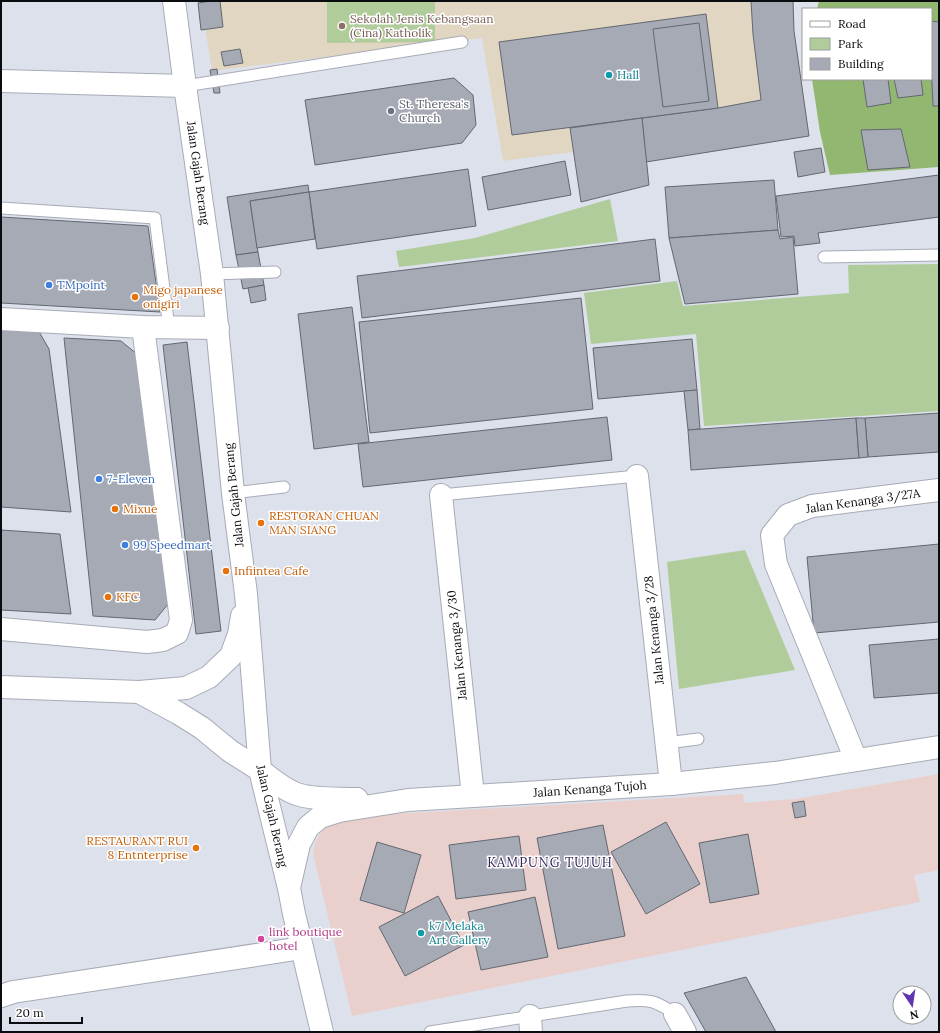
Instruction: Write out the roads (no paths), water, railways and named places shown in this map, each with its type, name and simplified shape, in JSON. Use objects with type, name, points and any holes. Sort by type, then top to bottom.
[{"type":"street","name":"Jalan Gajah Berang","points":[[174,1],[212,274],[233,493],[246,594],[260,770],[322,1032]]},
{"type":"street","points":[[1,81],[185,86]]},
{"type":"street","points":[[1,318],[143,327],[218,328]]},
{"type":"street","points":[[1,629],[147,642],[163,640],[177,632],[181,620],[143,327]]},
{"type":"street","name":"Jalan Kenanga 3/28","points":[[637,476],[671,784]]},
{"type":"street","name":"Jalan Kenanga 3/27A","points":[[856,760],[776,564],[772,535],[788,515],[812,506],[939,490]]},
{"type":"street","name":"Jalan Kenanga 3/30","points":[[440,495],[473,796]]},
{"type":"street","points":[[1,687],[139,692],[186,688],[209,677],[231,656],[239,634],[246,594]]},
{"type":"street","points":[[139,692],[196,724],[230,751],[283,786],[300,795],[322,798],[408,800]]},
{"type":"street","name":"Jalan Kenanga Tujoh","points":[[289,888],[299,844],[308,827],[320,817],[339,811],[408,800],[671,784],[775,773],[939,747]]},
{"type":"street","points":[[1,996],[21,991],[302,948]]},
{"type":"lane","points":[[185,86],[462,42]]},
{"type":"lane","points":[[1,208],[155,218],[169,328]]},
{"type":"lane","points":[[824,257],[939,255]]},
{"type":"lane","points":[[212,274],[275,272]]},
{"type":"lane","points":[[440,495],[637,476]]},
{"type":"lane","points":[[233,493],[284,487]]},
{"type":"lane","points":[[667,743],[698,739]]},
{"type":"lane","points":[[430,1032],[530,1024],[627,1001],[645,999],[660,1004],[680,1023]]},
{"type":"place","name":"Sekolah Jenis Kebangsaan (Cina) Katholik","points":[[342,26]]},
{"type":"place","name":"Hall","points":[[609,75]]},
{"type":"place","name":"St. Theresa's Church","points":[[391,111]]},
{"type":"place","name":"TMpoint","points":[[49,285]]},
{"type":"place","name":"Migo japanese onigiri","points":[[135,297]]},
{"type":"place","name":"7-Eleven","points":[[99,479]]},
{"type":"place","name":"Mixue","points":[[115,509]]},
{"type":"place","name":"RESTORAN CHUAN MAN SIANG","points":[[261,523]]},
{"type":"place","name":"99 Speedmart","points":[[125,545]]},
{"type":"place","name":"Infiintea Cafe","points":[[226,571]]},
{"type":"place","name":"KFC","points":[[108,597]]},
{"type":"place","name":"RESTAURANT RUI 8 Entnterprise","points":[[196,848]]},
{"type":"place","name":"k7 Melaka Art Gallery","points":[[421,933]]},
{"type":"place","name":"link boutique hotel","points":[[261,939]]},
{"type":"district","name":"KAMPUNG TUJUH","points":[[550,862]]}]
